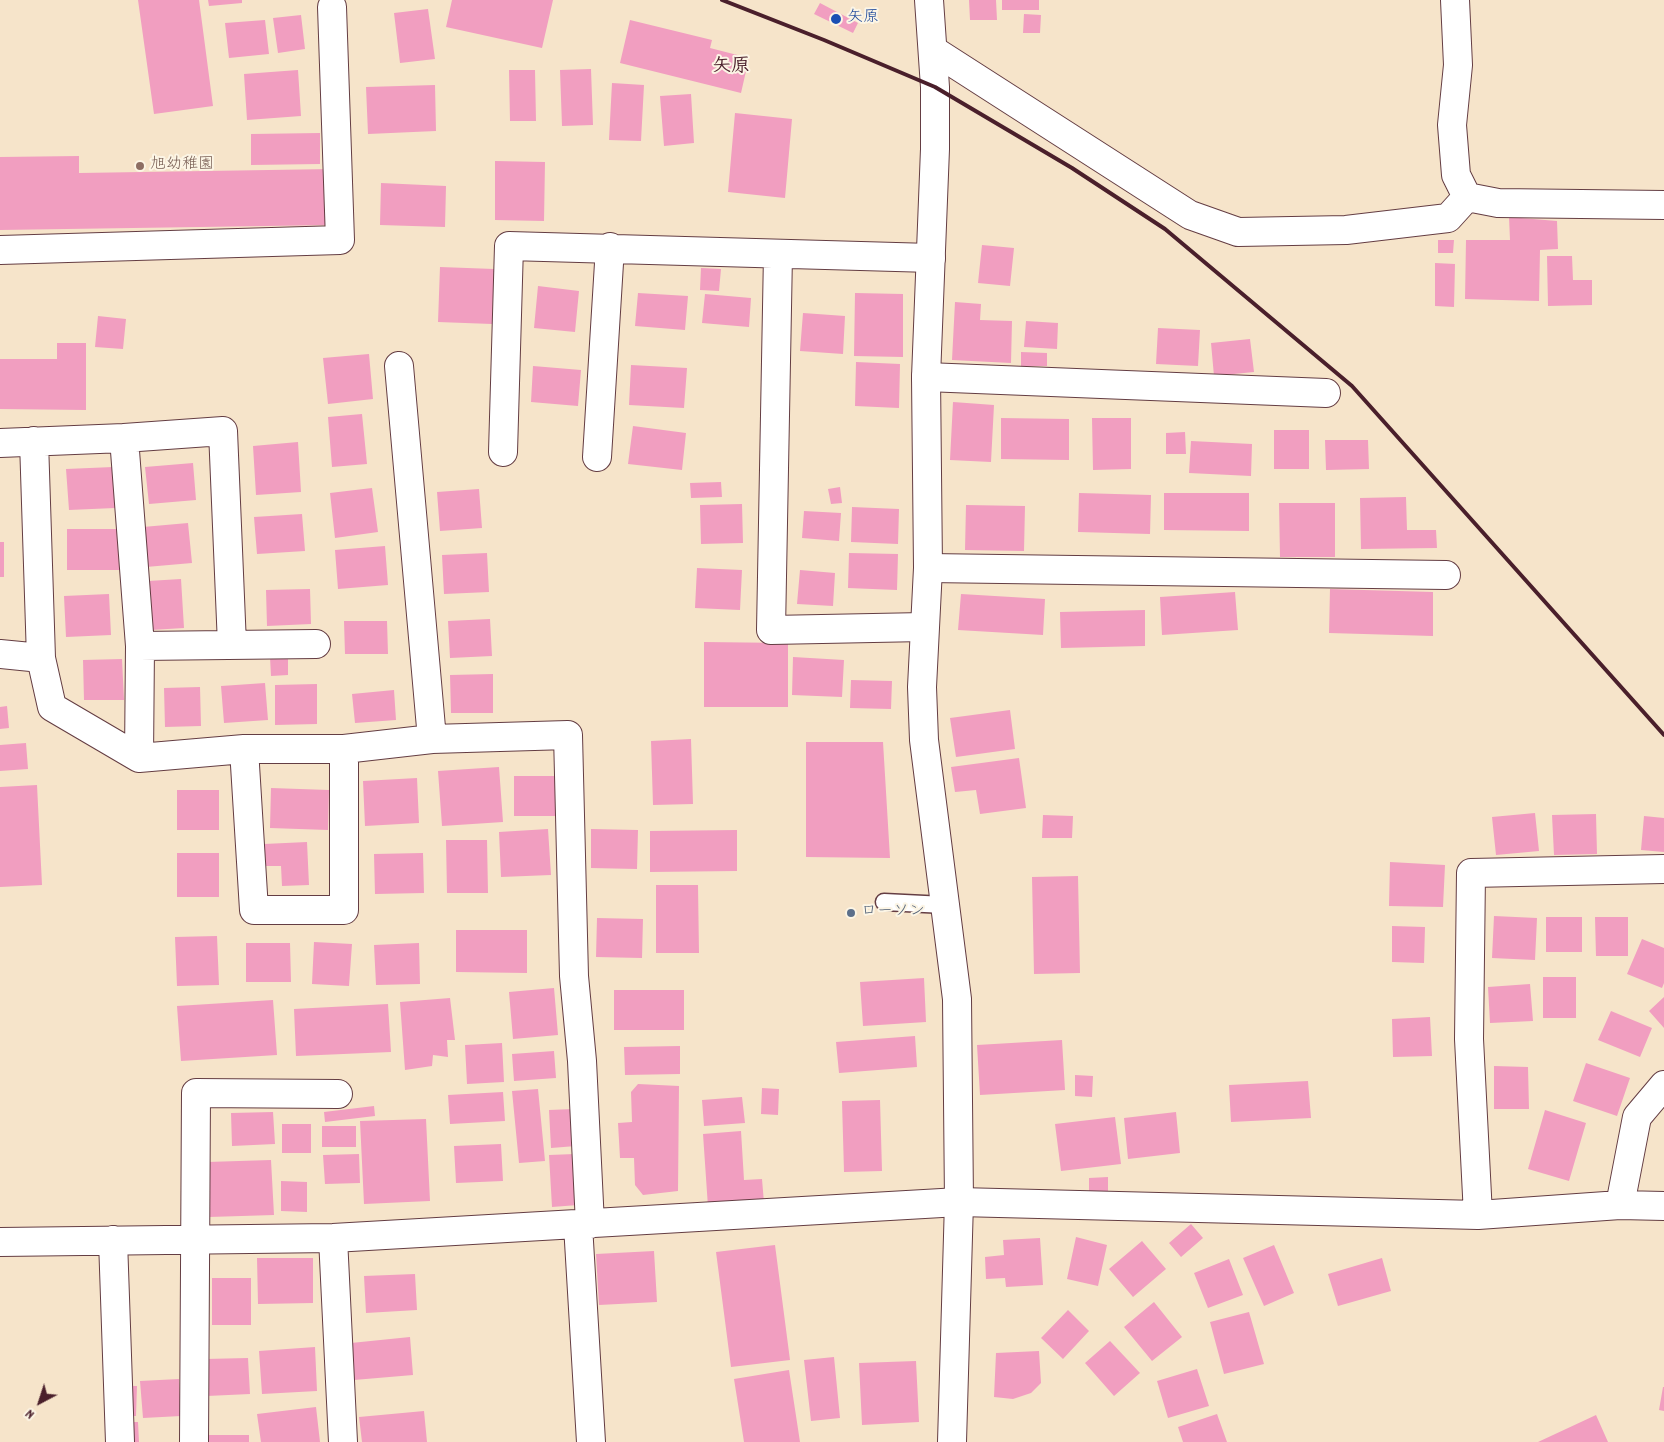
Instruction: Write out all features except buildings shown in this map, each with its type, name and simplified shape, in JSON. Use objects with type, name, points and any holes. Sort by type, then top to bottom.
[{"type":"street","points":[[929,0],[933,50],[935,149],[926,377],[928,568],[924,627],[924,740],[957,999],[959,1202],[952,1442]]},
{"type":"street","points":[[1455,0],[1458,65],[1452,125],[1456,175],[1467,197]]},
{"type":"street","points":[[0,250],[340,240],[332,7]]},
{"type":"street","points":[[933,50],[1190,215],[1238,232],[1346,230],[1448,218],[1467,197]]},
{"type":"street","points":[[1467,197],[1498,203],[1664,205]]},
{"type":"street","points":[[503,452],[509,246],[610,247],[932,258]]},
{"type":"street","points":[[597,457],[610,247]]},
{"type":"street","points":[[778,254],[771,630],[924,627]]},
{"type":"street","points":[[399,366],[432,739]]},
{"type":"street","points":[[926,377],[1326,393]]},
{"type":"street","points":[[0,443],[223,432],[232,645]]},
{"type":"street","points":[[124,438],[140,646],[139,758]]},
{"type":"street","points":[[34,441],[41,658],[52,707],[139,758],[244,750],[344,749],[432,739],[568,734],[574,976],[582,1062],[584,1224],[591,1442]]},
{"type":"street","points":[[928,568],[1446,575]]},
{"type":"street","points":[[140,646],[316,644]]},
{"type":"street","points":[[0,654],[41,658]]},
{"type":"street","points":[[244,750],[254,910],[344,910],[344,749]]},
{"type":"street","points":[[1478,1215],[1469,1039],[1471,873],[1664,869]]},
{"type":"street","points":[[1620,1205],[1637,1116],[1664,1085]]},
{"type":"street","points":[[194,1442],[196,1093],[338,1094]]},
{"type":"street","points":[[0,1242],[333,1238],[959,1202],[1478,1215],[1620,1205],[1664,1206]]},
{"type":"street","points":[[333,1238],[343,1442]]},
{"type":"street","points":[[113,1240],[120,1442]]},
{"type":"lane","points":[[884,902],[945,905]]},
{"type":"railway","points":[[722,0],[824,40],[935,87],[1072,168],[1165,229],[1352,386],[1664,735]]},
{"type":"place","name":"矢原","points":[[836,19]]},
{"type":"place","name":"旭幼稚園","points":[[140,166]]},
{"type":"place","name":"ローソン","points":[[851,913]]},
{"type":"district","name":"矢原","points":[[731,68]]}]
